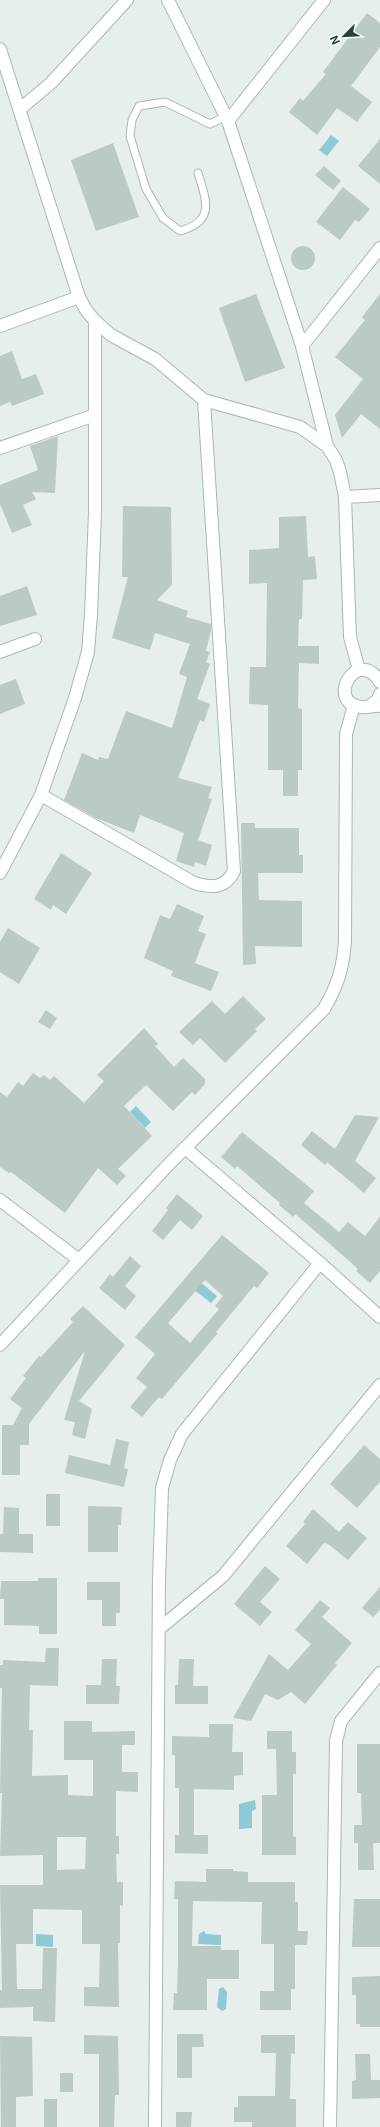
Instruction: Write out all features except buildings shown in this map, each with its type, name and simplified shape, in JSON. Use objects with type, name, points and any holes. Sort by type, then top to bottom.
[{"type":"street","points":[[20,109],[51,83],[127,0]]},
{"type":"street","points":[[168,0],[227,119],[302,346],[327,446],[336,460],[340,472],[345,497],[350,637],[360,670]]},
{"type":"street","points":[[227,119],[324,0]]},
{"type":"street","points":[[0,49],[80,298],[86,310],[95,321],[111,335],[155,359],[204,400],[300,426],[327,446]]},
{"type":"street","points":[[302,346],[380,248]]},
{"type":"street","points":[[0,326],[80,298]]},
{"type":"street","points":[[0,873],[41,795],[73,705],[88,652],[95,512],[95,321]]},
{"type":"street","points":[[41,795],[194,883],[205,886],[218,886],[229,881],[234,870],[204,400]]},
{"type":"street","points":[[0,448],[95,415]]},
{"type":"street","points":[[345,497],[380,495]]},
{"type":"street","points":[[0,652],[35,639]]},
{"type":"street","points":[[380,682],[376,676],[368,671],[360,670],[351,674],[346,681],[345,690],[347,699],[362,707],[375,706],[380,694]]},
{"type":"street","points":[[0,1345],[185,1148],[324,1009],[336,988],[343,965],[346,941],[346,734],[354,704]]},
{"type":"street","points":[[185,1148],[320,1263],[380,1317]]},
{"type":"street","points":[[0,1200],[79,1260]]},
{"type":"street","points":[[156,2127],[159,1629],[162,1488],[170,1460],[182,1434],[320,1263]]},
{"type":"street","points":[[159,1629],[223,1576],[380,1385]]},
{"type":"street","points":[[330,2127],[336,1741],[341,1721],[380,1673]]},
{"type":"lane","points":[[198,174],[207,204],[202,218],[192,228],[180,231],[163,218],[146,189],[130,136],[132,120],[139,106],[165,102],[210,124],[227,119]]},
{"type":"water","points":[[331,135],[339,141],[327,156],[319,150]]},
{"type":"water","points":[[136,1106],[151,1122],[145,1128],[130,1112]]},
{"type":"water","points":[[199,1281],[217,1296],[211,1303],[193,1289]]},
{"type":"water","points":[[255,1800],[256,1809],[252,1811],[252,1828],[239,1829],[239,1804]]},
{"type":"water","points":[[204,1931],[206,1934],[221,1935],[221,1945],[198,1944],[199,1934]]},
{"type":"water","points":[[36,1934],[53,1935],[53,1947],[36,1946]]},
{"type":"water","points":[[223,1987],[227,1992],[226,2009],[222,2011],[217,2007],[219,1989]]}]
